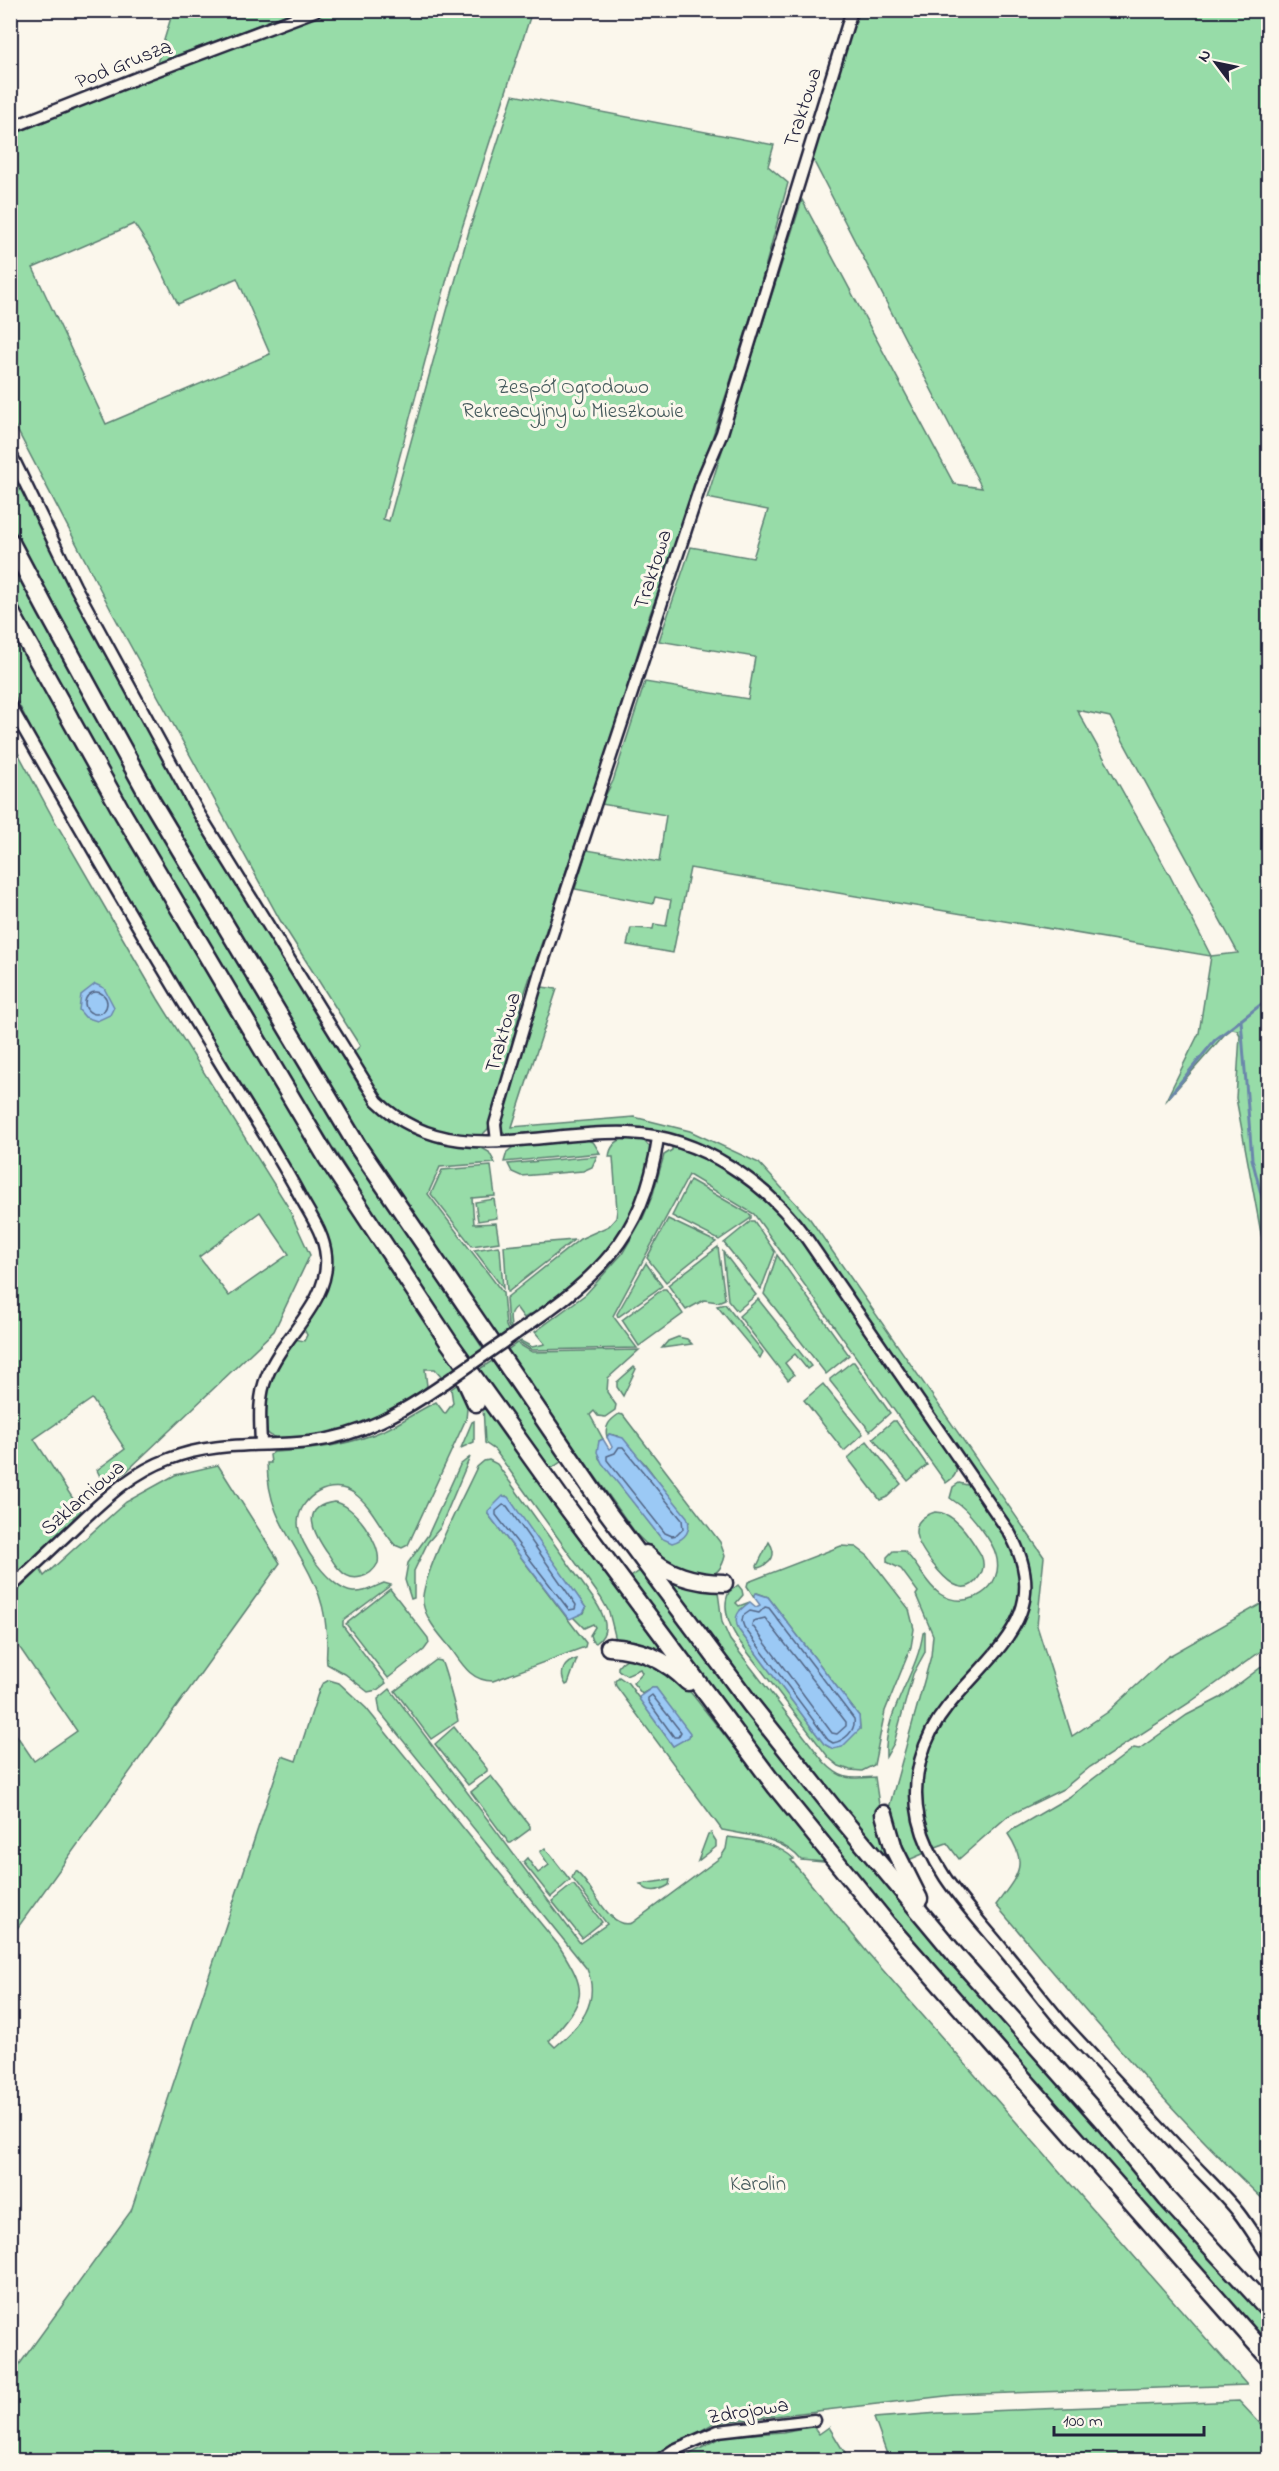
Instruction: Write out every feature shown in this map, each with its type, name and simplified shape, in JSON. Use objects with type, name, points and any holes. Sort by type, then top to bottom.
[{"type":"highway","points":[[10,541],[153,804],[358,1148],[608,1513],[751,1705],[959,1959],[1103,2121],[1167,2199],[1269,2309]]},
{"type":"highway","points":[[10,611],[122,812],[327,1158],[448,1341],[564,1503],[776,1787],[888,1925],[1269,2357]]},
{"type":"highway","points":[[448,1341],[476,1403]]},
{"type":"highway","points":[[608,1513],[650,1558],[663,1568],[692,1580],[724,1583]]},
{"type":"highway","points":[[609,1647],[648,1654],[667,1663],[726,1720]]},
{"type":"highway","points":[[884,1814],[889,1836],[906,1876],[959,1959]]},
{"type":"street","name":"Pod Gruszą","points":[[10,128],[317,10]]},
{"type":"street","name":"Traktowa","points":[[497,1141],[495,1124],[541,968],[704,475],[722,433],[852,10]]},
{"type":"street","points":[[10,452],[75,586],[198,812],[371,1094],[394,1116],[422,1132],[452,1140],[497,1141],[597,1133],[632,1133],[658,1138],[702,1151],[730,1166],[752,1181],[786,1211],[1017,1546],[1025,1578],[1024,1604],[1020,1616],[1001,1648],[936,1723],[921,1758],[915,1794],[919,1820],[926,1842],[941,1872],[1062,2023],[1238,2212],[1269,2256]]},
{"type":"street","points":[[10,705],[176,991],[286,1171],[320,1233],[326,1257],[324,1278],[316,1298],[280,1350],[266,1378],[260,1414],[261,1443]]},
{"type":"street","name":"Szklarniowa","points":[[10,1588],[132,1476],[171,1458],[193,1452],[231,1445],[326,1439],[368,1428],[401,1412],[446,1382],[578,1290],[616,1248],[634,1218],[645,1193],[658,1138]]},
{"type":"street","name":"Zdrojowa","points":[[659,2460],[674,2450],[718,2431],[814,2420]]},
{"type":"green space","points":[[173,10],[296,11],[157,63]]},
{"type":"green space","name":"Zespół Ogrodowo Rekreacyjny w Mieszkowie","points":[[306,11],[532,11],[453,256],[383,519],[389,521],[469,231],[513,95],[774,145],[768,166],[788,183],[760,286],[696,488],[646,625],[620,712],[524,995],[497,1105],[488,1129],[480,1137],[439,1132],[410,1121],[388,1102],[360,1067],[352,1054],[360,1046],[280,920],[112,612],[11,418],[10,136]],"holes":[[[134,224],[152,251],[178,304],[237,278],[270,354],[106,424],[33,268]]]},
{"type":"green space","points":[[858,11],[1268,11],[1268,1032],[1262,1077],[1268,1123],[1268,1271],[1236,1098],[1240,1035],[1237,1030],[1232,1029],[1224,1035],[1165,1102],[1199,1033],[1211,956],[690,868],[673,953],[627,945],[631,928],[653,929],[654,924],[666,926],[671,900],[655,897],[653,904],[575,889],[587,850],[659,862],[666,815],[601,804],[613,781],[645,682],[748,699],[755,657],[659,641],[691,547],[753,558],[768,510],[707,498],[802,200],[954,484],[982,488],[811,156]],"holes":[[[1077,710],[1110,717],[1238,953],[1211,956],[1170,876]]]},
{"type":"green space","points":[[10,465],[202,825],[361,1089],[380,1111],[411,1132],[439,1143],[480,1147],[489,1152],[495,1163],[440,1167],[428,1194],[503,1293],[506,1326],[509,1332],[498,1340],[349,1117],[189,852],[64,627],[11,523]]},
{"type":"green space","points":[[10,556],[101,726],[230,952],[337,1124],[484,1350],[471,1359],[288,1077],[173,885],[11,592]]},
{"type":"green space","points":[[10,623],[117,818],[267,1075],[342,1196],[456,1369],[443,1378],[435,1369],[425,1369],[427,1386],[420,1392],[422,1394],[392,1412],[344,1430],[310,1437],[282,1438],[272,1436],[267,1432],[265,1407],[271,1382],[295,1339],[304,1341],[307,1335],[303,1327],[327,1284],[331,1262],[327,1236],[139,919],[37,740],[11,689]]},
{"type":"green space","points":[[10,738],[53,818],[158,999],[287,1205],[310,1255],[274,1331],[126,1472],[104,1485],[97,1470],[125,1449],[92,1399],[34,1439],[81,1511],[73,1518],[76,1521],[11,1580]],"holes":[[[260,1212],[289,1254],[229,1296],[199,1257]]]},
{"type":"green space","points":[[542,987],[557,989],[512,1127],[634,1117],[690,1131],[759,1163],[810,1219],[1044,1557],[1037,1626],[1072,1736],[1108,1712],[1167,1657],[1268,1600],[1268,1646],[1189,1703],[1090,1767],[1063,1789],[1008,1816],[959,1859],[947,1843],[933,1848],[921,1796],[928,1754],[948,1718],[1000,1655],[1021,1623],[1031,1588],[1022,1546],[808,1233],[796,1217],[761,1182],[753,1176],[637,1129],[589,1129],[507,1135],[499,1128]]},
{"type":"green space","points":[[584,1138],[594,1143],[600,1153],[504,1162],[507,1152],[517,1144]]},
{"type":"green space","points":[[625,1138],[643,1140],[651,1148],[634,1205],[616,1239],[592,1270],[562,1297],[534,1316],[531,1314],[524,1318],[516,1307],[510,1315],[511,1331],[508,1326],[506,1298],[580,1239],[609,1226],[616,1218],[613,1157],[609,1157],[614,1145]]},
{"type":"green space","points":[[672,1146],[707,1159],[739,1178],[768,1202],[794,1229],[956,1465],[956,1473],[951,1479],[946,1483],[754,1214],[689,1175],[613,1316],[637,1348],[532,1350],[519,1342],[532,1347],[545,1344],[535,1332],[586,1294],[622,1254],[643,1218],[653,1194],[664,1155],[672,1150]]},
{"type":"green space","points":[[597,1156],[592,1167],[583,1171],[521,1176],[512,1172],[508,1164]]},
{"type":"green space","points":[[491,1166],[495,1196],[472,1198],[474,1224],[496,1223],[499,1242],[472,1246],[431,1194],[442,1170]]},
{"type":"green space","points":[[690,1180],[751,1215],[751,1218],[719,1240],[672,1216]]},
{"type":"green space","points":[[494,1199],[497,1218],[478,1221],[475,1202]]},
{"type":"green space","points":[[668,1219],[716,1242],[666,1282],[647,1258]]},
{"type":"green space","points":[[754,1221],[775,1252],[761,1289],[724,1243]]},
{"type":"green space","points":[[574,1240],[508,1292],[507,1292],[504,1246]]},
{"type":"green space","points":[[498,1246],[500,1248],[503,1288],[474,1250]]},
{"type":"green space","points":[[718,1247],[725,1299],[718,1302],[704,1300],[686,1310],[668,1285]]},
{"type":"green space","points":[[723,1252],[756,1295],[737,1311],[728,1300]]},
{"type":"green space","points":[[777,1255],[849,1355],[826,1374],[764,1294]]},
{"type":"green space","points":[[646,1263],[662,1286],[618,1317],[617,1314]]},
{"type":"green space","points":[[666,1289],[683,1314],[639,1346],[622,1320]]},
{"type":"green space","points":[[758,1299],[811,1366],[807,1369],[795,1354],[785,1363],[794,1375],[788,1380],[739,1316]]},
{"type":"green space","points":[[725,1304],[763,1352],[760,1358],[717,1306]]},
{"type":"green space","points":[[678,1337],[687,1339],[692,1344],[662,1348],[668,1341]]},
{"type":"green space","points":[[517,1343],[532,1352],[639,1350],[608,1378],[607,1392],[616,1405],[615,1410],[605,1417],[598,1416],[594,1411],[590,1415],[603,1439],[599,1441],[599,1458],[661,1538],[689,1522],[645,1464],[618,1436],[609,1434],[607,1437],[608,1424],[619,1414],[623,1415],[720,1542],[725,1556],[719,1570],[709,1576],[683,1570],[656,1553],[637,1535],[506,1351]]},
{"type":"green space","points":[[492,1361],[562,1461],[548,1471],[478,1370]]},
{"type":"green space","points":[[852,1362],[890,1413],[870,1431],[830,1381]]},
{"type":"green space","points":[[634,1367],[636,1369],[623,1396],[617,1387],[617,1382]]},
{"type":"green space","points":[[462,1381],[468,1399],[466,1419],[408,1545],[402,1548],[395,1545],[361,1499],[346,1489],[327,1489],[318,1492],[310,1497],[300,1513],[299,1532],[310,1554],[317,1565],[335,1583],[353,1592],[365,1591],[384,1583],[391,1585],[343,1621],[343,1626],[386,1683],[377,1690],[368,1692],[345,1674],[327,1664],[326,1627],[321,1601],[312,1577],[279,1519],[273,1503],[267,1463],[271,1463],[270,1455],[274,1452],[332,1446],[360,1439],[393,1426],[436,1402],[445,1414],[453,1403],[451,1389]]},
{"type":"green space","points":[[823,1384],[863,1434],[844,1451],[804,1400]]},
{"type":"green space","points":[[485,1406],[666,1656],[616,1640],[609,1612],[601,1598],[495,1450],[485,1443],[483,1407]]},
{"type":"green space","points":[[474,1421],[474,1442],[461,1448],[472,1422]]},
{"type":"green space","points":[[896,1421],[927,1465],[908,1481],[873,1438]]},
{"type":"green space","points":[[867,1441],[901,1484],[887,1497],[880,1500],[848,1458]]},
{"type":"green space","points":[[470,1457],[440,1528],[428,1542],[414,1571],[414,1598],[411,1599],[405,1580],[408,1563],[428,1535],[460,1465]]},
{"type":"green space","points":[[489,1460],[497,1464],[595,1601],[605,1623],[601,1639],[596,1643],[592,1641],[590,1635],[595,1627],[593,1624],[584,1628],[573,1617],[584,1613],[586,1608],[506,1496],[488,1514],[586,1643],[585,1647],[493,1681],[479,1678],[464,1667],[431,1622],[423,1603],[428,1576],[444,1536],[477,1467]]},
{"type":"green space","points":[[218,1465],[280,1563],[11,1937],[11,1727],[34,1761],[77,1731],[11,1635],[11,1594],[39,1567],[44,1576],[126,1502],[175,1475]]},
{"type":"green space","points":[[959,1483],[971,1486],[1011,1547],[1016,1558],[1020,1585],[1015,1615],[1002,1638],[941,1707],[912,1805],[917,1833],[925,1853],[904,1862],[889,1808],[931,1656],[933,1635],[916,1595],[918,1592],[901,1569],[887,1562],[887,1557],[893,1551],[904,1551],[935,1590],[951,1599],[972,1598],[982,1594],[990,1587],[998,1567],[996,1555],[987,1536],[976,1522],[966,1510],[950,1498],[953,1487]]},
{"type":"green space","points":[[334,1502],[342,1504],[357,1517],[365,1526],[375,1546],[378,1563],[371,1572],[361,1577],[350,1577],[336,1566],[314,1529],[312,1522],[316,1509]]},
{"type":"green space","points":[[935,1512],[950,1516],[956,1521],[968,1534],[981,1555],[983,1566],[981,1574],[973,1584],[960,1587],[947,1580],[918,1542],[916,1528],[919,1522],[925,1516]]},
{"type":"green space","points":[[769,1542],[773,1551],[772,1558],[758,1568],[757,1566]]},
{"type":"green space","points":[[841,1546],[856,1547],[868,1556],[909,1609],[914,1629],[911,1647],[885,1711],[874,1765],[862,1771],[839,1766],[829,1758],[739,1641],[726,1611],[729,1592],[738,1585],[743,1595],[736,1603],[739,1606],[750,1602],[740,1610],[739,1630],[824,1744],[829,1747],[860,1729],[859,1716],[768,1597],[757,1593],[754,1597],[747,1586],[748,1582]]},
{"type":"green space","points":[[641,1570],[942,1951],[1268,2322],[1268,2347],[931,1963],[765,1760],[628,1579]]},
{"type":"green space","points":[[665,1577],[718,1592],[722,1622],[730,1640],[824,1762],[842,1776],[875,1777],[882,1826],[897,1873],[812,1769]]},
{"type":"green space","points":[[390,1589],[428,1638],[429,1643],[424,1650],[388,1678],[346,1624]]},
{"type":"green space","points":[[925,1632],[925,1652],[913,1674],[894,1743],[886,1757],[886,1741],[890,1725]]},
{"type":"green space","points":[[639,1656],[677,1679],[692,1694],[825,1862],[801,1860],[785,1846],[775,1842],[722,1830],[616,1686],[615,1681],[619,1677],[628,1683],[673,1746],[690,1735],[656,1688],[642,1694],[633,1683],[642,1673],[640,1669],[626,1675],[618,1670],[625,1660]]},
{"type":"green space","points":[[577,1659],[566,1685],[563,1676],[564,1669],[572,1660]]},
{"type":"green space","points":[[436,1660],[443,1664],[458,1721],[431,1739],[395,1691]]},
{"type":"green space","points":[[1268,1662],[1268,2204],[1231,2169],[1162,2096],[996,1905],[1018,1871],[1018,1855],[1008,1834],[1012,1830],[1069,1797],[1134,1748],[1139,1749],[1187,1715],[1220,1698]]},
{"type":"green space","name":"Karolin","points":[[329,1680],[339,1683],[366,1708],[559,1946],[569,1962],[576,1976],[579,1996],[570,2015],[549,2041],[555,2047],[572,2031],[585,2013],[591,1993],[591,1981],[587,1969],[380,1712],[378,1699],[390,1689],[580,1943],[607,1924],[572,1878],[575,1871],[608,1913],[623,1924],[632,1923],[721,1857],[726,1849],[728,1837],[763,1843],[780,1849],[794,1859],[791,1860],[867,1952],[1247,2385],[954,2395],[714,2423],[652,2460],[11,2460],[11,2376],[131,2211],[282,1756],[296,1761],[319,1690],[322,1684]]},
{"type":"green space","points":[[454,1727],[487,1769],[468,1785],[435,1744]]},
{"type":"green space","points":[[491,1776],[530,1826],[530,1829],[511,1843],[471,1792]]},
{"type":"green space","points":[[711,1833],[716,1841],[716,1847],[698,1861],[708,1834]]},
{"type":"green space","points":[[545,1848],[570,1880],[551,1897],[523,1862],[527,1858],[538,1873],[549,1865],[540,1852]]},
{"type":"green space","points":[[670,1880],[669,1885],[654,1891],[640,1884]]},
{"type":"green space","points":[[572,1885],[602,1922],[582,1938],[552,1901]]},
{"type":"green space","points":[[1239,2401],[1268,2432],[1268,2460],[889,2460],[874,2418],[939,2413]]},
{"type":"green space","points":[[813,2426],[819,2434],[829,2427],[849,2460],[679,2460],[724,2436],[783,2432]]},
{"type":"water","points":[[95,984],[104,988],[114,1007],[110,1015],[97,1021],[85,1017],[79,1010],[81,995]]},
{"type":"water","points":[[1268,1032],[1268,1123],[1262,1078]]},
{"type":"water","points":[[609,1434],[623,1438],[687,1517],[688,1530],[681,1539],[672,1543],[661,1538],[602,1463],[597,1452],[599,1441],[603,1439],[609,1449],[612,1447],[607,1437]]},
{"type":"water","points":[[503,1496],[508,1497],[586,1608],[583,1613],[570,1619],[567,1617],[488,1514],[488,1511]]},
{"type":"water","points":[[756,1593],[768,1597],[859,1716],[860,1729],[842,1747],[833,1749],[824,1744],[739,1630],[736,1621],[740,1611],[750,1602],[756,1607],[760,1605],[754,1597]]},
{"type":"water","points":[[652,1688],[656,1688],[690,1733],[689,1737],[673,1746],[640,1700],[639,1697]]},
{"type":"waterway","points":[[1268,999],[1241,1020],[1252,1159],[1268,1221]]},
{"type":"waterway","points":[[1170,1095],[1215,1040],[1241,1020]]}]
